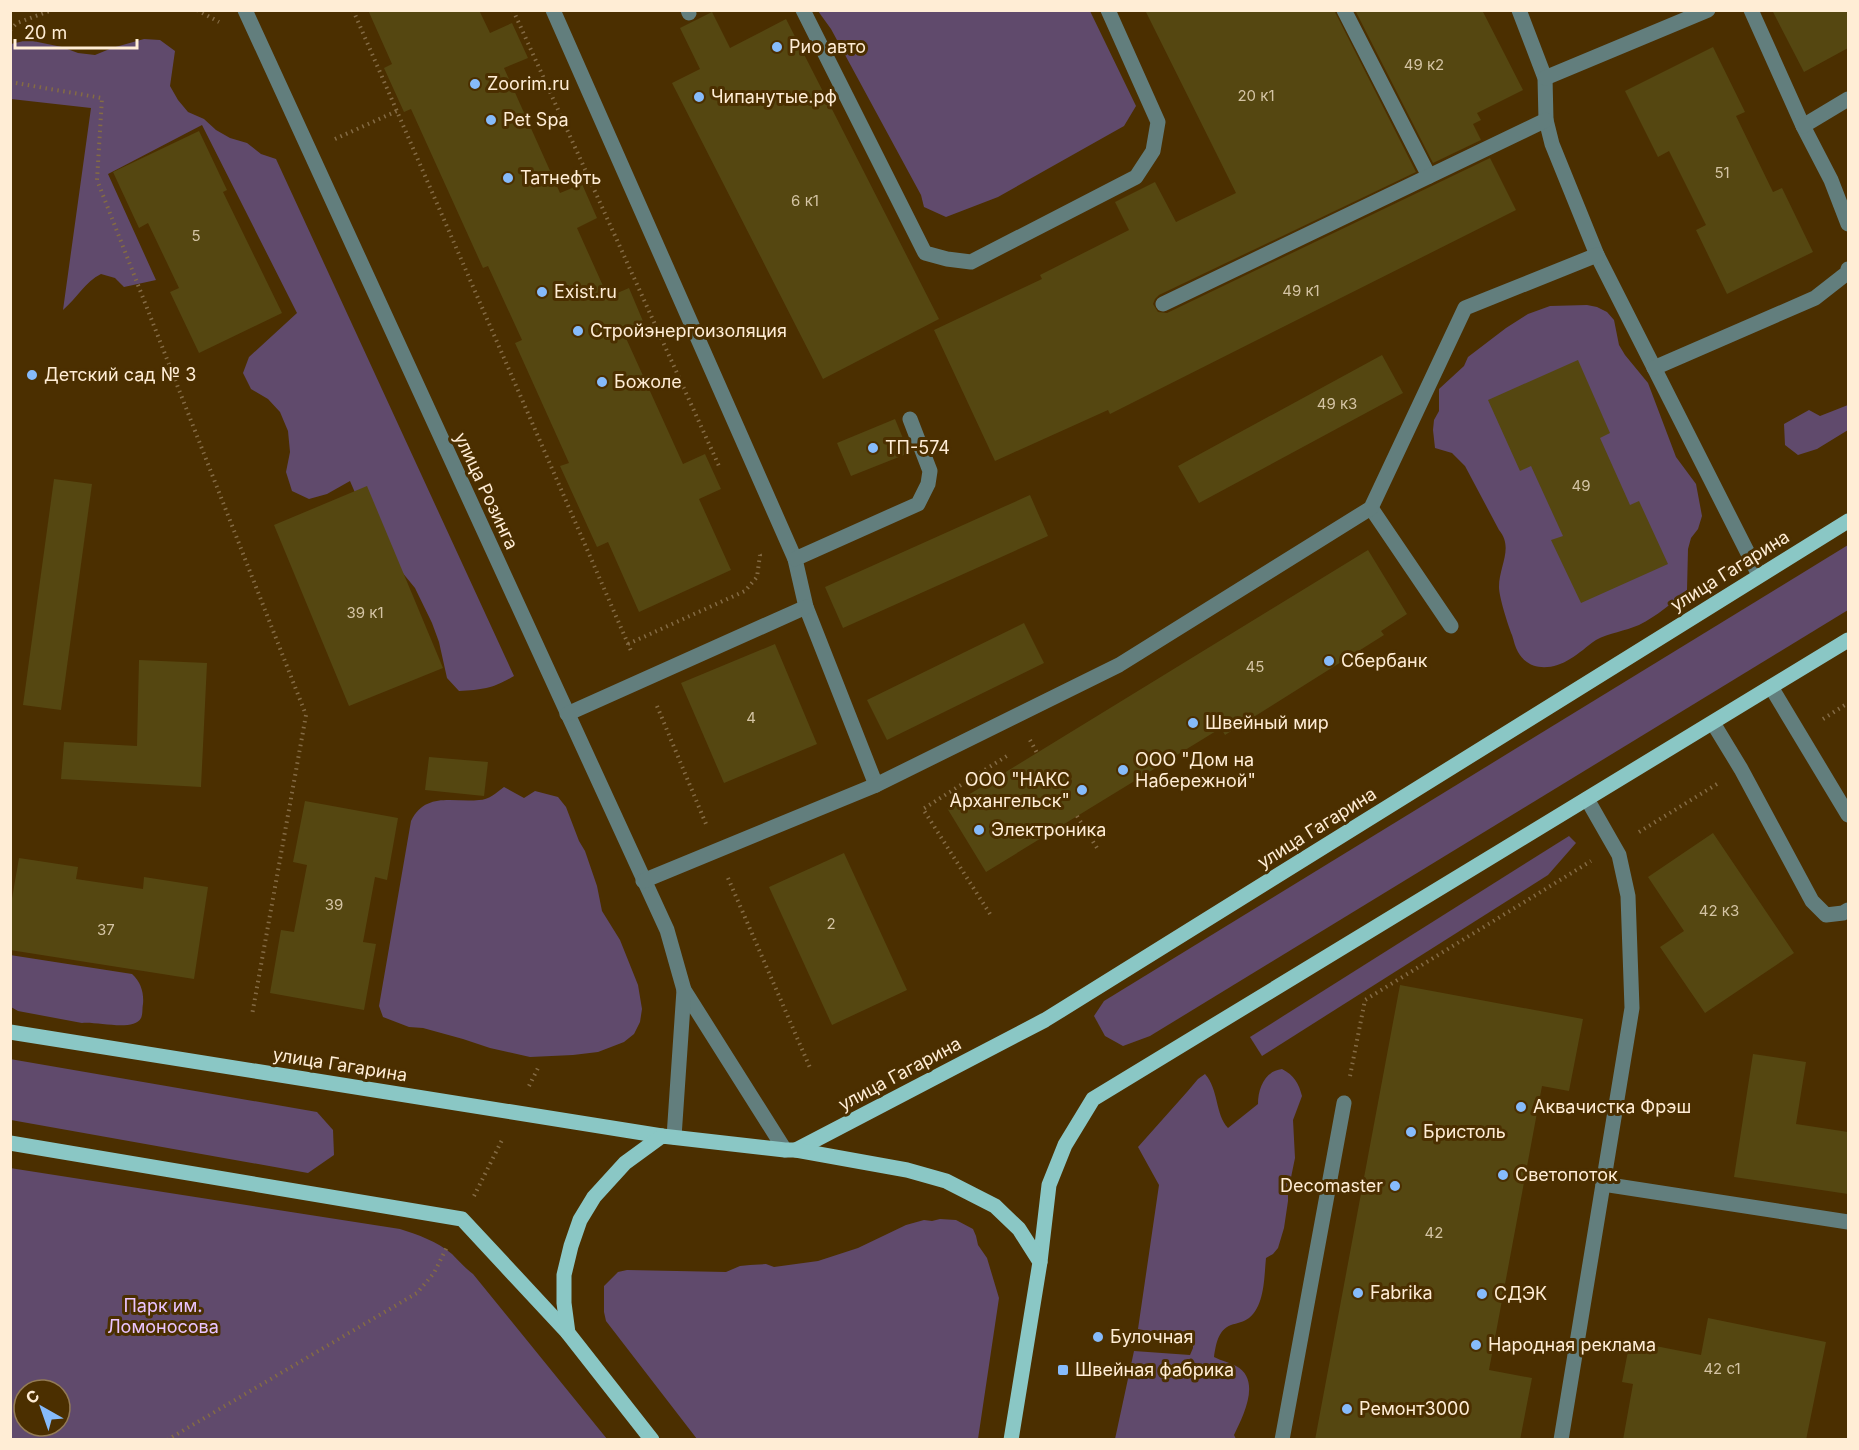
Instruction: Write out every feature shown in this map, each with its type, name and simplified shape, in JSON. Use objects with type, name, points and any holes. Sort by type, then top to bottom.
[{"type":"main road","name":"улица Гагарина","points":[[790,1150],[1045,1020],[1848,521]]},
{"type":"main road","points":[[1011,1440],[1040,1262],[1049,1185],[1065,1145],[1093,1100],[1848,640]]},
{"type":"main road","name":"улица Гагарина","points":[[10,1032],[668,1137],[790,1150],[907,1170],[946,1180],[995,1206],[1019,1229],[1040,1262]]},
{"type":"main road","points":[[568,1333],[564,1303],[564,1275],[580,1220],[609,1178],[625,1163],[668,1137]]},
{"type":"main road","points":[[10,1143],[462,1219],[568,1333],[652,1440]]},
{"type":"street","name":"улица Розинга","points":[[244,10],[667,930],[684,990]]},
{"type":"street","points":[[553,10],[795,559],[806,607],[876,785]]},
{"type":"street","points":[[803,10],[925,254],[970,262],[1136,177],[1153,151],[1158,122],[1108,10]]},
{"type":"street","points":[[1344,10],[1429,176]]},
{"type":"street","points":[[1519,10],[1545,78],[1546,120],[1552,144],[1597,255],[1759,575]]},
{"type":"street","points":[[1545,78],[1708,10]]},
{"type":"street","points":[[1751,10],[1803,126],[1831,180],[1848,224]]},
{"type":"street","points":[[1803,126],[1848,99]]},
{"type":"street","points":[[1163,304],[1546,120]]},
{"type":"street","points":[[644,881],[876,785],[1119,665],[1371,508],[1465,308],[1597,255]]},
{"type":"street","points":[[1654,368],[1815,298],[1847,273],[1848,269]]},
{"type":"street","points":[[795,559],[918,504],[928,484],[930,471],[910,419]]},
{"type":"street","points":[[1371,508],[1451,626]]},
{"type":"street","points":[[567,714],[806,607]]},
{"type":"street","points":[[1771,687],[1848,815]]},
{"type":"street","points":[[1713,723],[1741,769],[1812,901],[1826,915],[1843,913],[1848,910]]},
{"type":"street","points":[[1561,1440],[1632,1008],[1628,896],[1619,855],[1587,799]]},
{"type":"street","points":[[684,990],[790,1150]]},
{"type":"street","points":[[668,1137],[684,990]]},
{"type":"street","points":[[1282,1440],[1344,1103]]},
{"type":"street","points":[[1603,1184],[1848,1222]]},
{"type":"path","points":[[10,30],[17,23],[52,10]]},
{"type":"path","points":[[353,10],[628,644],[646,678],[811,1070]]},
{"type":"path","points":[[513,10],[720,468]]},
{"type":"path","points":[[10,82],[102,98],[98,180],[306,715],[252,1015]]},
{"type":"path","points":[[628,644],[745,591],[757,577],[760,555],[755,544]]},
{"type":"path","points":[[1799,733],[1848,703]]},
{"type":"path","points":[[1030,741],[1040,735]]},
{"type":"path","points":[[990,914],[923,809],[1011,753]]},
{"type":"path","points":[[1344,1103],[1365,1000],[1741,769]]},
{"type":"path","points":[[1077,816],[1097,848]]},
{"type":"path","points":[[167,1440],[417,1293],[434,1273],[538,1068]]},
{"type":"green space","points":[[818,11],[1090,11],[1136,106],[1124,126],[998,197],[946,217],[924,207],[921,195],[831,29]]},
{"type":"green space","points":[[144,39],[160,40],[175,51],[170,86],[188,112],[204,119],[216,130],[230,138],[247,143],[261,154],[276,159],[514,676],[488,688],[459,691],[447,678],[439,642],[415,588],[375,539],[350,481],[327,494],[309,499],[292,491],[286,472],[290,452],[288,431],[280,412],[268,399],[251,389],[243,373],[249,357],[297,313],[202,125],[108,174],[156,280],[124,287],[115,278],[101,274],[90,281],[63,310],[91,108],[11,99],[11,44],[28,40],[95,55]]},
{"type":"green space","points":[[1587,305],[1607,312],[1614,320],[1619,345],[1648,383],[1676,457],[1696,484],[1702,516],[1688,549],[1687,590],[1639,625],[1596,640],[1563,663],[1542,667],[1528,663],[1518,652],[1504,611],[1499,587],[1506,550],[1503,537],[1465,466],[1452,453],[1435,448],[1434,420],[1439,411],[1439,389],[1464,366],[1468,357],[1506,328],[1528,314],[1550,306]]},
{"type":"green space","points":[[1848,405],[1848,430],[1817,449],[1798,455],[1785,445],[1784,424],[1809,410],[1820,416]]},
{"type":"green space","points":[[1848,545],[1848,610],[1150,1036],[1123,1046],[1105,1036],[1094,1016],[1104,1001]]},
{"type":"green space","points":[[504,787],[524,798],[535,791],[558,797],[566,807],[585,851],[597,886],[602,911],[620,940],[638,985],[642,1009],[640,1022],[634,1034],[624,1042],[598,1052],[530,1057],[423,1028],[409,1027],[383,1017],[379,1006],[411,821],[424,805],[441,800],[483,800]]},
{"type":"green space","points":[[1569,836],[1576,843],[1548,875],[1262,1056],[1250,1037]]},
{"type":"green space","points":[[10,955],[132,974],[140,984],[142,992],[141,1018],[131,1024],[114,1025],[82,1023],[18,1011],[11,1007]]},
{"type":"green space","points":[[10,1059],[317,1112],[333,1130],[334,1155],[308,1173],[11,1120]]},
{"type":"green space","points":[[1282,1069],[1295,1080],[1302,1096],[1293,1120],[1295,1158],[1284,1228],[1278,1248],[1266,1258],[1263,1290],[1258,1306],[1249,1318],[1223,1330],[1217,1342],[1214,1357],[1236,1366],[1244,1372],[1248,1380],[1248,1399],[1234,1435],[1236,1439],[1115,1439],[1134,1351],[1190,1355],[1193,1348],[1193,1340],[1138,1329],[1159,1185],[1138,1147],[1205,1074],[1213,1087],[1221,1116],[1228,1128],[1258,1104],[1259,1092],[1264,1081],[1271,1073]]},
{"type":"green space","name":"Парк им. Ломоносова","points":[[10,1168],[400,1229],[427,1239],[446,1249],[473,1274],[607,1439],[11,1439]]},
{"type":"green space","points":[[940,1219],[956,1220],[973,1229],[978,1245],[987,1258],[999,1298],[978,1439],[697,1439],[606,1321],[604,1286],[618,1272],[627,1270],[726,1272],[740,1266],[766,1264],[774,1267],[818,1261],[858,1248],[906,1225]]},
{"type":"building","points":[[368,10],[479,10],[490,33],[512,23],[528,58],[504,68],[560,193],[582,184],[597,218],[577,228],[608,297],[629,288],[645,326],[625,336],[683,464],[705,454],[721,489],[699,499],[731,570],[639,612],[608,542],[597,547],[560,466],[569,463],[515,343],[522,340],[488,266],[483,268],[411,109],[404,112],[384,68],[392,64]]},
{"type":"building","points":[[1145,10],[1334,10],[1416,172],[1159,295],[1153,304],[1158,312],[1167,313],[1490,158],[1516,210],[1110,414],[1108,410],[995,461],[934,330],[1042,279],[1040,275],[1129,230],[1115,202],[1155,182],[1176,222],[1236,193]]},
{"type":"building","points":[[1355,10],[1482,10],[1523,90],[1477,113],[1481,120],[1473,124],[1481,140],[1433,163]]},
{"type":"building","points":[[1772,10],[1848,10],[1848,48],[1804,72]]},
{"type":"building","points":[[712,12],[730,48],[786,19],[939,319],[823,379],[672,83],[700,69],[680,28]]},
{"type":"building","points":[[1713,47],[1745,112],[1736,116],[1773,192],[1782,188],[1813,252],[1727,294],[1696,230],[1706,225],[1669,151],[1658,157],[1625,91]]},
{"type":"building","points":[[199,131],[227,190],[223,192],[282,313],[199,353],[170,292],[179,288],[148,223],[139,228],[113,172]]},
{"type":"building","points":[[1382,355],[1403,393],[1199,503],[1178,466]]},
{"type":"building","points":[[1578,360],[1610,433],[1600,438],[1630,505],[1639,501],[1668,564],[1581,603],[1551,540],[1563,536],[1531,466],[1520,471],[1488,400]]},
{"type":"building","name":"ТП-574","points":[[895,419],[909,453],[851,476],[837,443]]},
{"type":"building","points":[[54,479],[92,484],[61,710],[23,705]]},
{"type":"building","points":[[367,486],[443,668],[349,706],[274,525]]},
{"type":"building","points":[[1030,495],[1048,536],[843,628],[825,587]]},
{"type":"building","points":[[1368,550],[1407,614],[1381,631],[1384,635],[1225,735],[1221,728],[986,872],[947,808]]},
{"type":"building","points":[[1024,623],[1044,663],[887,740],[867,700]]},
{"type":"building","points":[[775,644],[817,744],[724,783],[681,683]]},
{"type":"building","points":[[139,660],[207,663],[201,787],[61,779],[64,742],[137,746]]},
{"type":"building","points":[[429,757],[488,762],[484,796],[425,790]]},
{"type":"building","points":[[305,801],[398,818],[387,880],[375,877],[363,942],[376,944],[364,1010],[270,993],[281,930],[294,932],[307,865],[293,862]]},
{"type":"building","points":[[1713,833],[1794,953],[1705,1013],[1660,947],[1684,931],[1648,877]]},
{"type":"building","points":[[844,853],[907,990],[832,1025],[769,887]]},
{"type":"building","points":[[19,858],[78,867],[76,879],[143,889],[144,877],[208,887],[194,979],[10,950],[10,910]]},
{"type":"building","points":[[1400,985],[1583,1019],[1569,1091],[1542,1086],[1489,1370],[1532,1378],[1520,1440],[1315,1440]]},
{"type":"building","points":[[1753,1054],[1806,1062],[1796,1124],[1848,1132],[1848,1194],[1734,1177]]},
{"type":"building","points":[[1708,1318],[1826,1342],[1806,1440],[1623,1440],[1633,1384],[1622,1382],[1630,1341],[1701,1355]]},
{"type":"place","name":"Рио авто","points":[[777,47]]},
{"type":"place","name":"Zoorim.ru","points":[[475,84]]},
{"type":"place","name":"Чипанутые.рф","points":[[699,97]]},
{"type":"place","name":"Pet Spa","points":[[491,120]]},
{"type":"place","name":"Татнефть","points":[[508,178]]},
{"type":"place","name":"Exist.ru","points":[[542,292]]},
{"type":"place","name":"Стройэнергоизоляция","points":[[578,331]]},
{"type":"place","name":"Детский сад № 3","points":[[32,375]]},
{"type":"place","name":"Божоле","points":[[602,382]]},
{"type":"place","name":"ТП-574","points":[[873,448]]},
{"type":"place","name":"Сбербанк","points":[[1329,661]]},
{"type":"place","name":"Швейный мир","points":[[1193,723]]},
{"type":"place","name":"ООО \"Дом на Набережной\"","points":[[1123,770]]},
{"type":"place","name":"ООО \"НАКС Архангельск\"","points":[[1082,790]]},
{"type":"place","name":"Электроника","points":[[979,830]]},
{"type":"place","name":"Аквачистка Фрэш","points":[[1521,1107]]},
{"type":"place","name":"Бристоль","points":[[1411,1132]]},
{"type":"place","name":"Светопоток","points":[[1503,1175]]},
{"type":"place","name":"Decomaster","points":[[1395,1186]]},
{"type":"place","name":"Fabrika","points":[[1358,1293]]},
{"type":"place","name":"СДЭК","points":[[1482,1294]]},
{"type":"place","name":"Булочная","points":[[1098,1337]]},
{"type":"place","name":"Народная реклама","points":[[1476,1345]]},
{"type":"place","name":"Швейная фабрика","points":[[1063,1370]]},
{"type":"place","name":"Ремонт3000","points":[[1347,1409]]}]
